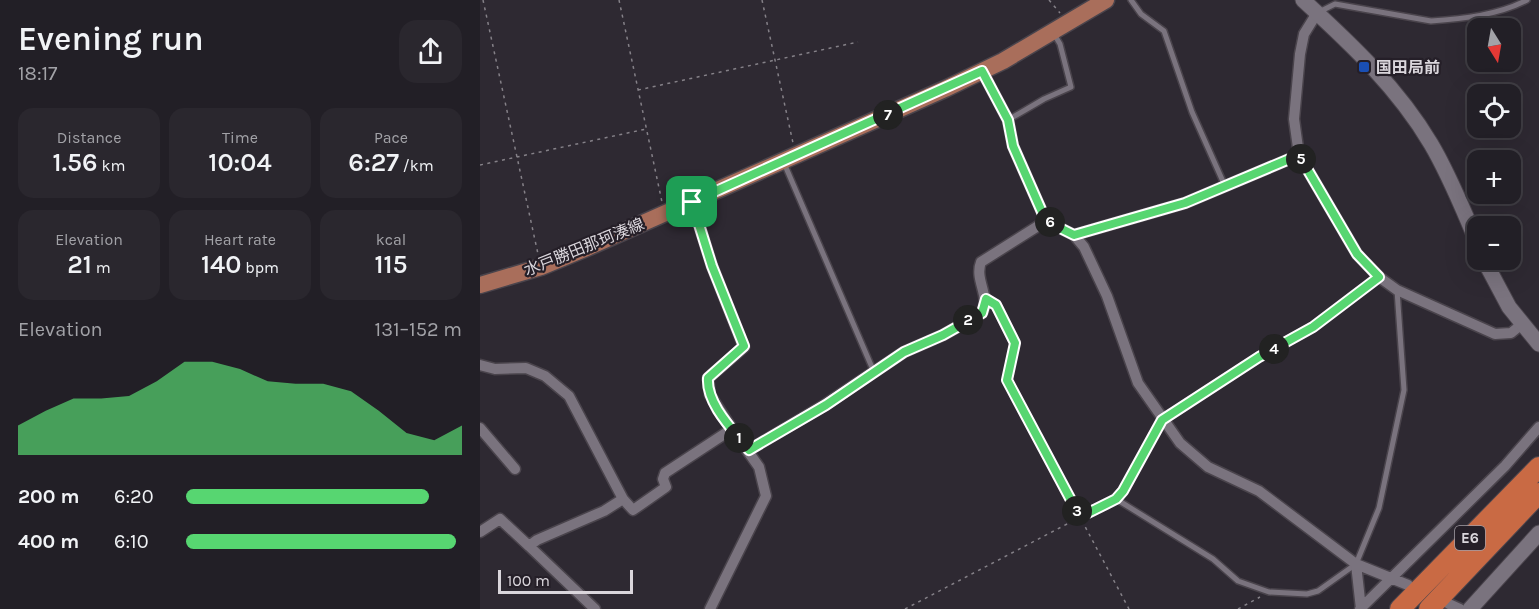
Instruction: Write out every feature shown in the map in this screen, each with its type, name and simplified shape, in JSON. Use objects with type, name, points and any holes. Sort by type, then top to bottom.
[{"type":"highway","name":"E6","points":[[1400,609],[1539,467]]},
{"type":"highway","name":"E6","points":[[1429,609],[1539,493]]},
{"type":"main road","name":"水戸勝田那珂湊線","points":[[480,285],[541,267],[789,159],[982,71],[1053,33],[1106,0]]},
{"type":"main road","points":[[1303,0],[1373,67],[1416,119],[1447,172],[1467,218]]},
{"type":"main road","points":[[1489,270],[1497,287],[1522,324],[1539,344]]},
{"type":"main road","points":[[1470,609],[1539,533]]},
{"type":"street","points":[[1317,13],[1304,34],[1300,54],[1294,119],[1299,155],[1357,254],[1379,277],[1397,290],[1495,334],[1511,333],[1522,324]]},
{"type":"street","points":[[982,71],[1008,120],[1013,146],[1046,221],[1074,235],[1084,247],[1107,296],[1138,383],[1162,420],[1193,456],[1228,477],[1259,491],[1356,564],[1408,585]]},
{"type":"street","points":[[1074,235],[1185,203],[1299,155]]},
{"type":"street","points":[[692,202],[712,266],[744,346],[708,378],[710,395],[759,466],[766,496],[710,609]]},
{"type":"street","points":[[749,450],[826,405],[904,352],[943,335],[982,313],[986,299],[978,277],[981,261],[1046,221]]},
{"type":"street","points":[[480,365],[495,369],[526,368],[545,376],[569,396],[623,499],[633,510],[666,487],[663,480],[665,474],[732,429]]},
{"type":"street","points":[[480,428],[515,469]]},
{"type":"street","points":[[1360,609],[1393,579],[1505,466],[1539,428]]},
{"type":"street","points":[[529,546],[537,540],[604,511],[623,499]]},
{"type":"street","points":[[480,532],[500,519],[595,609]]},
{"type":"street","points":[[1356,564],[1360,609]]},
{"type":"street","points":[[1449,604],[1460,609]]},
{"type":"lane","points":[[1131,0],[1141,14],[1164,31],[1192,112],[1225,187]]},
{"type":"lane","points":[[1317,13],[1335,4],[1431,21],[1504,9],[1527,0]]},
{"type":"lane","points":[[1008,120],[1044,99],[1071,87],[1060,44],[1053,33]]},
{"type":"lane","points":[[789,159],[874,372]]},
{"type":"lane","points":[[1162,420],[1259,357],[1313,327],[1379,277]]},
{"type":"lane","points":[[1116,499],[1213,559],[1238,581],[1269,592],[1307,594],[1318,591],[1356,564],[1379,508],[1404,390],[1397,290]]},
{"type":"path","points":[[483,0],[541,267]]},
{"type":"path","points":[[619,0],[664,214]]},
{"type":"path","points":[[762,0],[774,59],[789,159]]},
{"type":"path","points":[[1049,0],[1070,23]]},
{"type":"path","points":[[639,90],[858,42]]},
{"type":"path","points":[[480,165],[647,129]]},
{"type":"path","points":[[986,299],[996,305],[1015,343],[1007,380],[1129,609]]},
{"type":"path","points":[[905,609],[1116,499],[1162,420]]},
{"type":"path","points":[[1238,609],[1269,592]]},
{"type":"place","name":"国田局前","points":[[1364,67]]},
{"type":"route","points":[[982,71],[1008,120],[1013,146],[1046,221],[1074,235],[1136,215],[1185,203],[1299,155],[1357,254],[1379,277],[1313,327],[1259,357],[1247,367],[1162,420],[1123,491],[1116,499],[1080,517],[1007,380],[1015,343],[996,305],[986,299],[982,313],[943,335],[904,352],[826,405],[749,450],[710,395],[708,378],[744,346],[712,266],[692,202],[982,71]]}]
